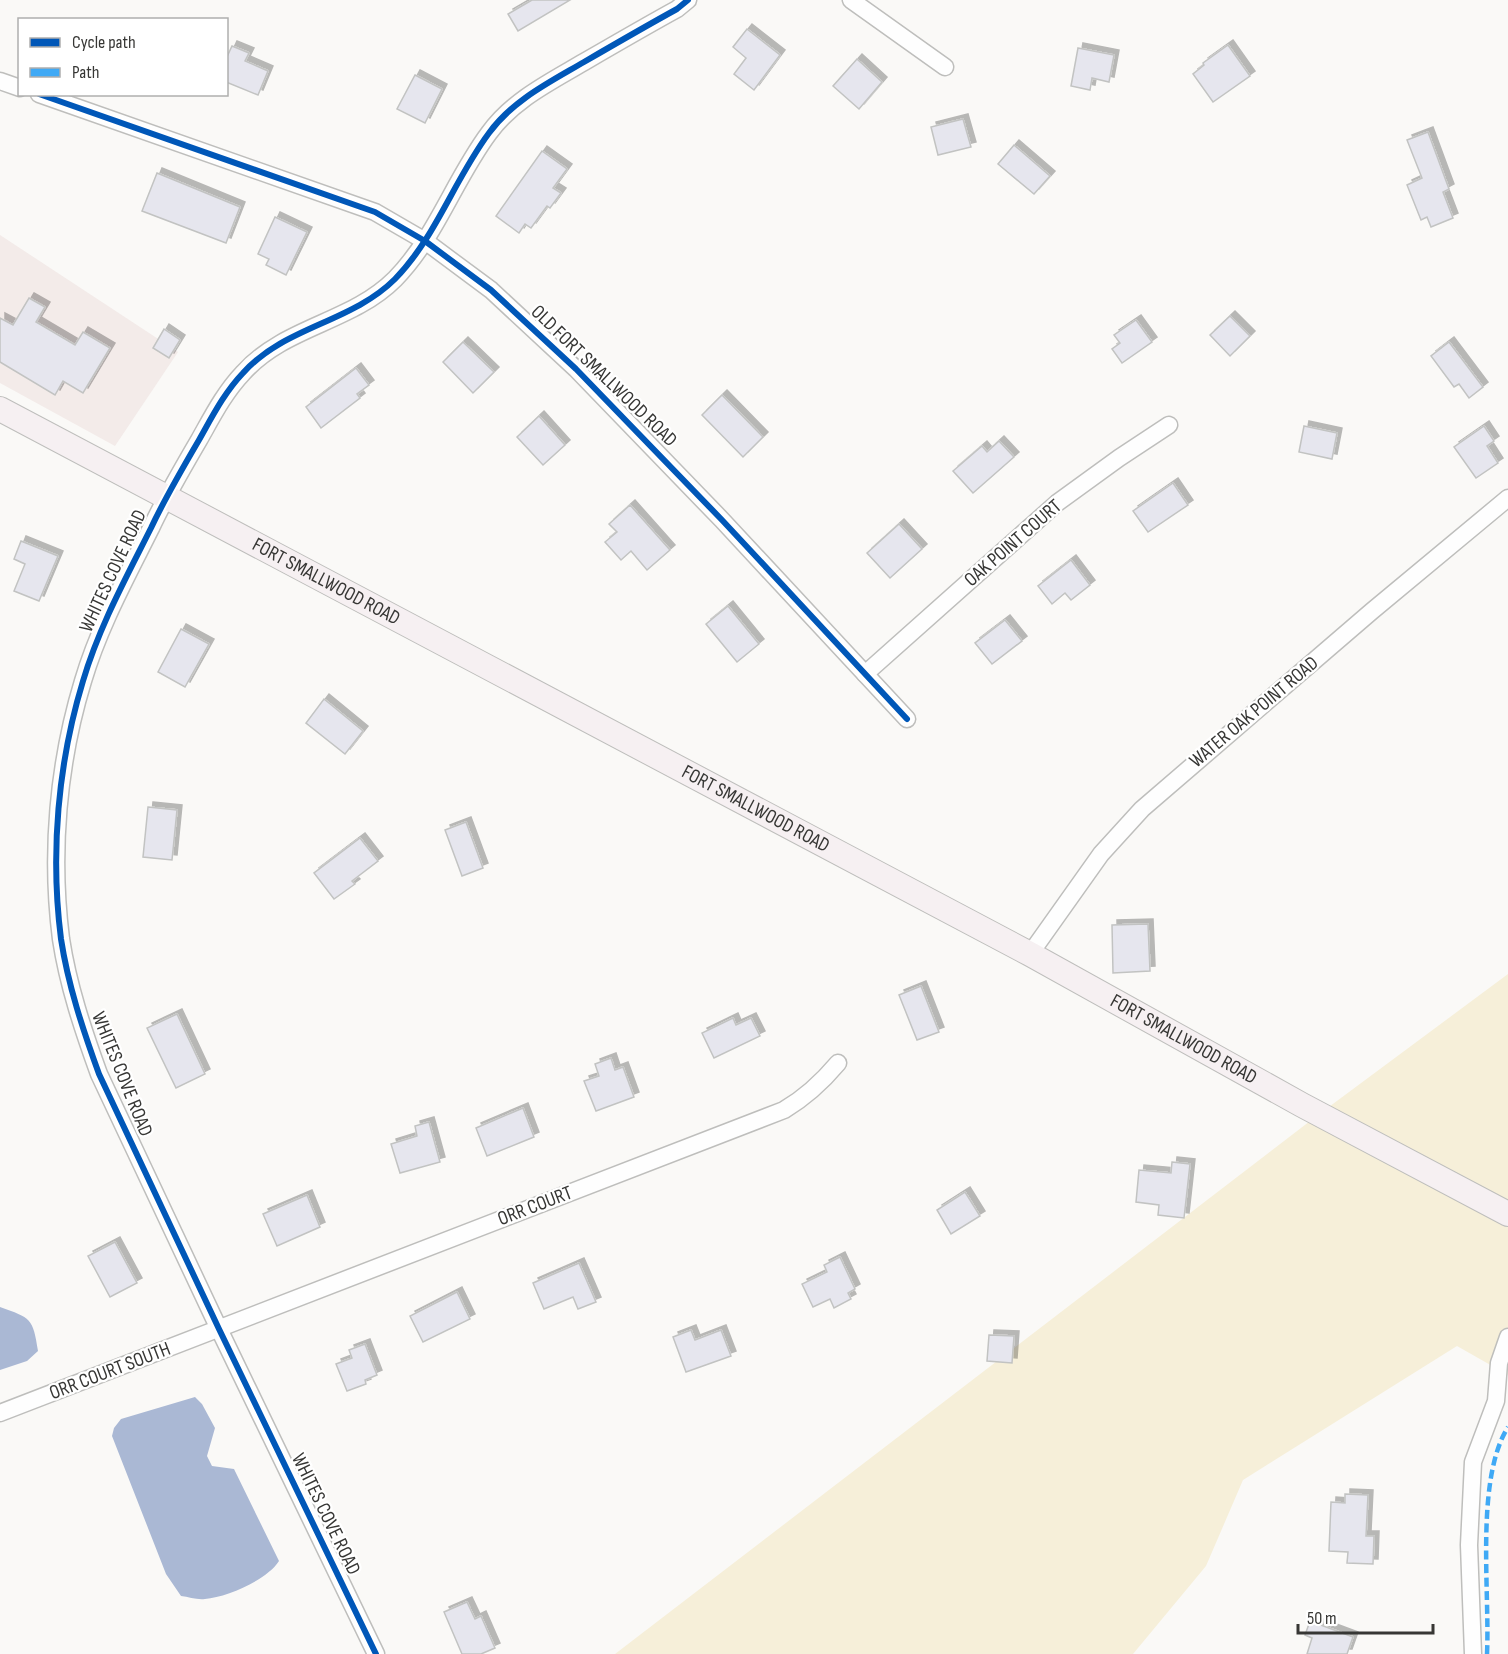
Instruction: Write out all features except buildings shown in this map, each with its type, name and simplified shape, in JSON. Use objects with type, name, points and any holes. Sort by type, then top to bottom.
[{"type":"main road","name":"FORT SMALLWOOD ROAD","points":[[0,409],[1030,954],[1302,1105],[1508,1214]]},
{"type":"street","name":"WHITES COVE ROAD","points":[[376,1654],[99,1074],[86,1036],[72,991],[62,941],[57,889],[57,833],[67,749],[83,681],[114,603],[166,497],[230,388],[245,370],[280,342],[360,305],[377,294],[409,263],[425,241],[484,140],[505,115],[546,82],[677,9],[688,0]]},
{"type":"street","points":[[851,0],[945,68]]},
{"type":"street","points":[[0,81],[18,87]]},
{"type":"street","name":"OLD FORT SMALLWOOD ROAD","points":[[45,96],[375,212],[425,241],[491,290],[576,369],[723,520],[907,719]]},
{"type":"street","name":"OAK POINT COURT","points":[[866,674],[1057,503],[1169,425]]},
{"type":"street","name":"WATER OAK POINT ROAD","points":[[1030,954],[1101,854],[1142,809],[1508,498]]},
{"type":"street","name":"ORR COURT","points":[[219,1329],[784,1110],[802,1100],[838,1063]]},
{"type":"street","name":"ORR COURT SOUTH","points":[[0,1413],[219,1329]]},
{"type":"street","points":[[1473,1654],[1469,1545],[1473,1462],[1496,1401],[1499,1364],[1508,1337]]},
{"type":"street","points":[[1496,1401],[1508,1386]]},
{"type":"shaded area","points":[[0,235],[178,352],[115,446],[0,383]]},
{"type":"shaded area","points":[[1508,974],[1508,1375],[1457,1346],[1243,1480],[1206,1566],[1133,1654],[615,1654],[1314,1118]]},
{"type":"water","points":[[0,1307],[29,1321],[38,1351],[27,1361],[0,1370]]},
{"type":"water","points":[[195,1397],[202,1404],[215,1428],[207,1456],[212,1466],[234,1469],[279,1561],[265,1575],[246,1586],[214,1598],[202,1599],[181,1596],[166,1574],[112,1436],[114,1428],[121,1419]]},
{"type":"marked path","points":[[1487,1654],[1488,1506],[1491,1476],[1498,1449],[1508,1427]]},
{"type":"cycle path","points":[[376,1654],[219,1329],[99,1074],[87,1041],[68,973],[61,939],[58,907],[56,874],[58,808],[67,744],[89,661],[114,603],[174,484],[219,405],[236,381],[260,357],[278,345],[359,306],[378,294],[395,279],[434,227],[465,170],[489,133],[509,111],[545,85],[677,9],[688,0]]},
{"type":"cycle path","points":[[45,96],[375,212],[425,241],[491,290],[576,369],[722,520],[907,719]]}]
